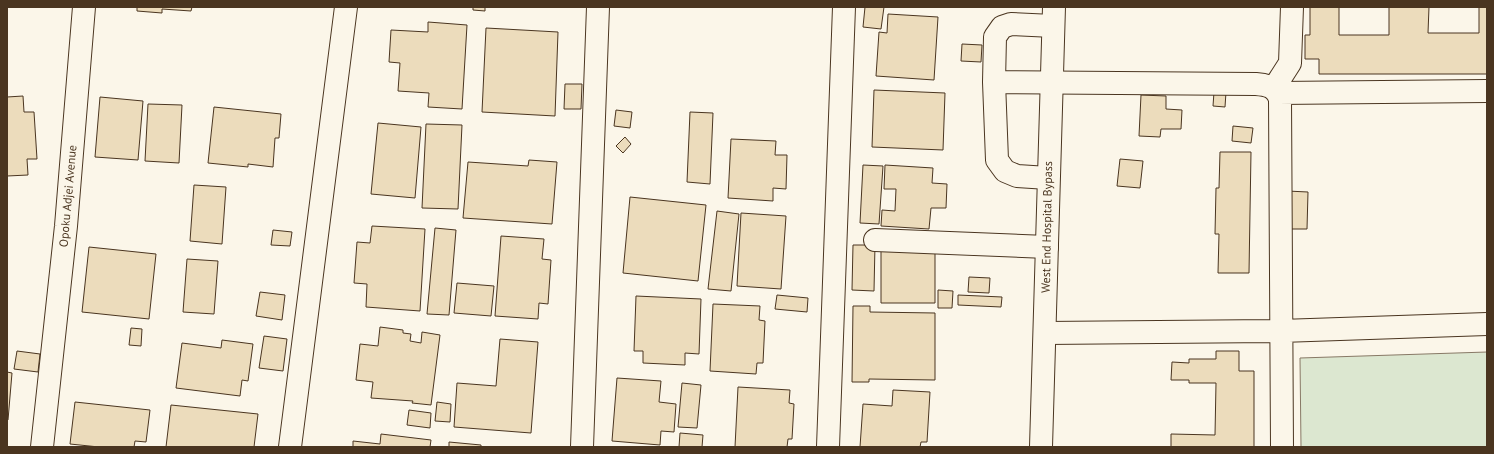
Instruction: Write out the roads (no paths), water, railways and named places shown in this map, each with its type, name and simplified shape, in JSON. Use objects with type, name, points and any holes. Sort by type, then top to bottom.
[{"type":"main road","name":"Opoku Adjei Avenue","points":[[42,447],[66,226],[84,7]]},
{"type":"main road","points":[[290,447],[346,7]]},
{"type":"main road","points":[[582,447],[598,7]]},
{"type":"main road","points":[[828,447],[844,7]]},
{"type":"main road","points":[[1282,447],[1280,330],[1280,107],[1276,90],[1290,63],[1292,7]]},
{"type":"main road","points":[[1048,178],[1017,176],[1005,171],[997,160],[994,82],[996,37],[1002,27],[1011,24],[1053,17]]},
{"type":"main road","name":"West End Hospital Bypass","points":[[1041,447],[1053,17]]},
{"type":"main road","points":[[994,82],[1256,84],[1276,90],[1487,91]]},
{"type":"main road","points":[[874,240],[1047,247]]},
{"type":"main road","points":[[1045,333],[1280,330],[1487,324]]}]
